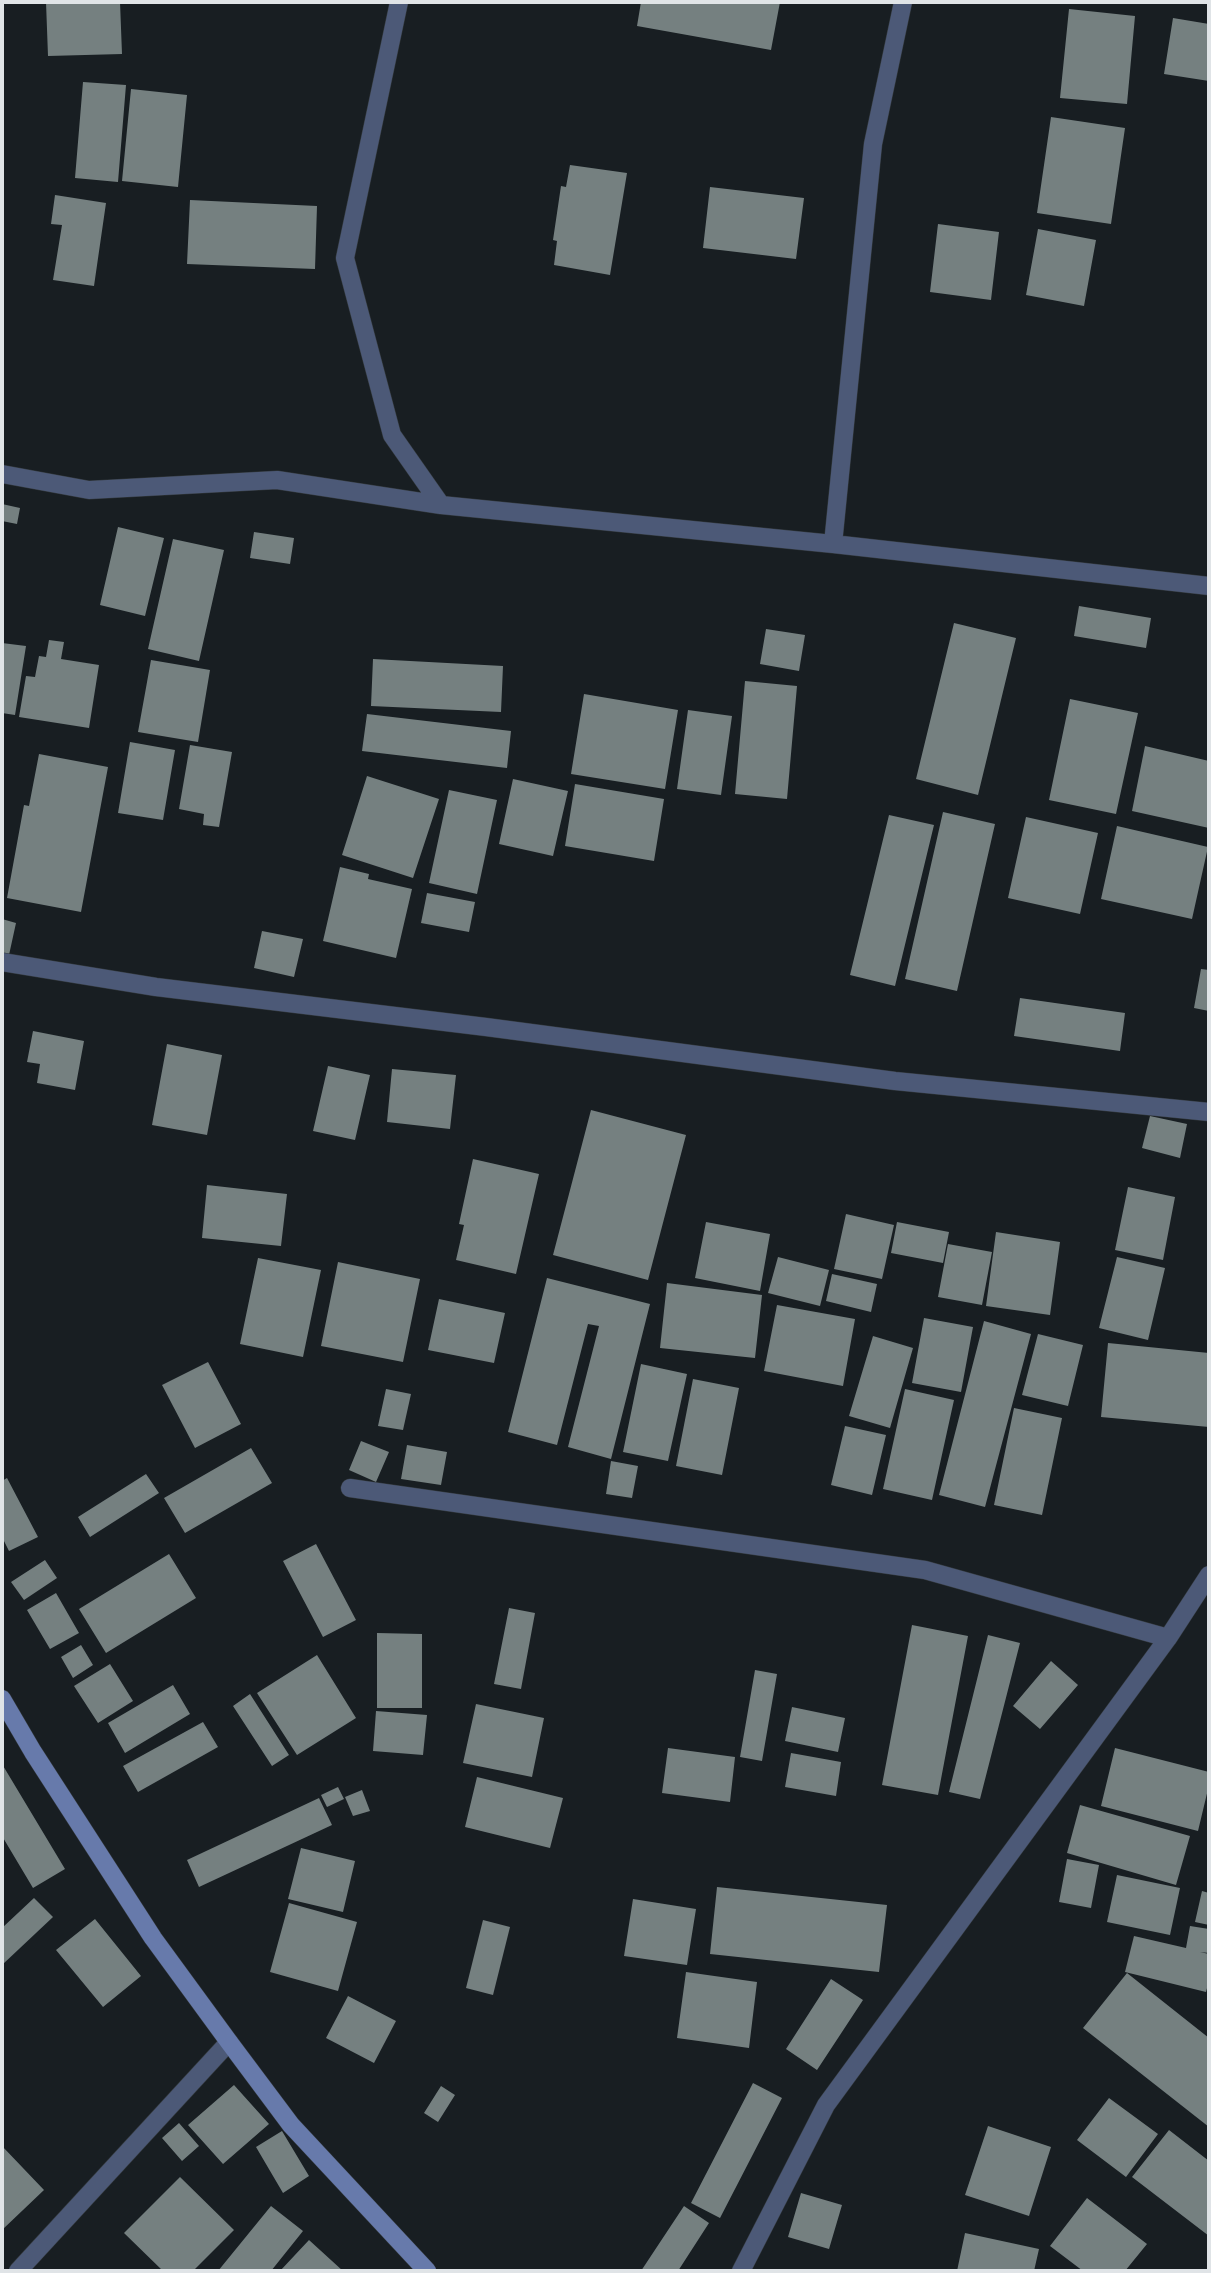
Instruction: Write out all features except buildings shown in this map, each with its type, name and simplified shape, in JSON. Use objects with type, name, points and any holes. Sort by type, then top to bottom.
[{"type":"street","points":[[399,2],[345,258],[392,435],[441,505]]},
{"type":"street","points":[[833,544],[873,144],[903,2]]},
{"type":"street","points":[[2,474],[89,490],[277,480],[441,505],[833,544],[1209,586]]},
{"type":"street","points":[[2,962],[156,987],[895,1081],[1209,1112]]},
{"type":"street","points":[[351,1488],[925,1570],[1168,1638]]},
{"type":"street","points":[[741,2271],[826,2105],[1168,1638],[1209,1575]]},
{"type":"street","points":[[2,1699],[40,1764],[153,1938],[229,2042],[291,2125],[427,2271]]},
{"type":"street","points":[[18,2271],[229,2042]]}]
